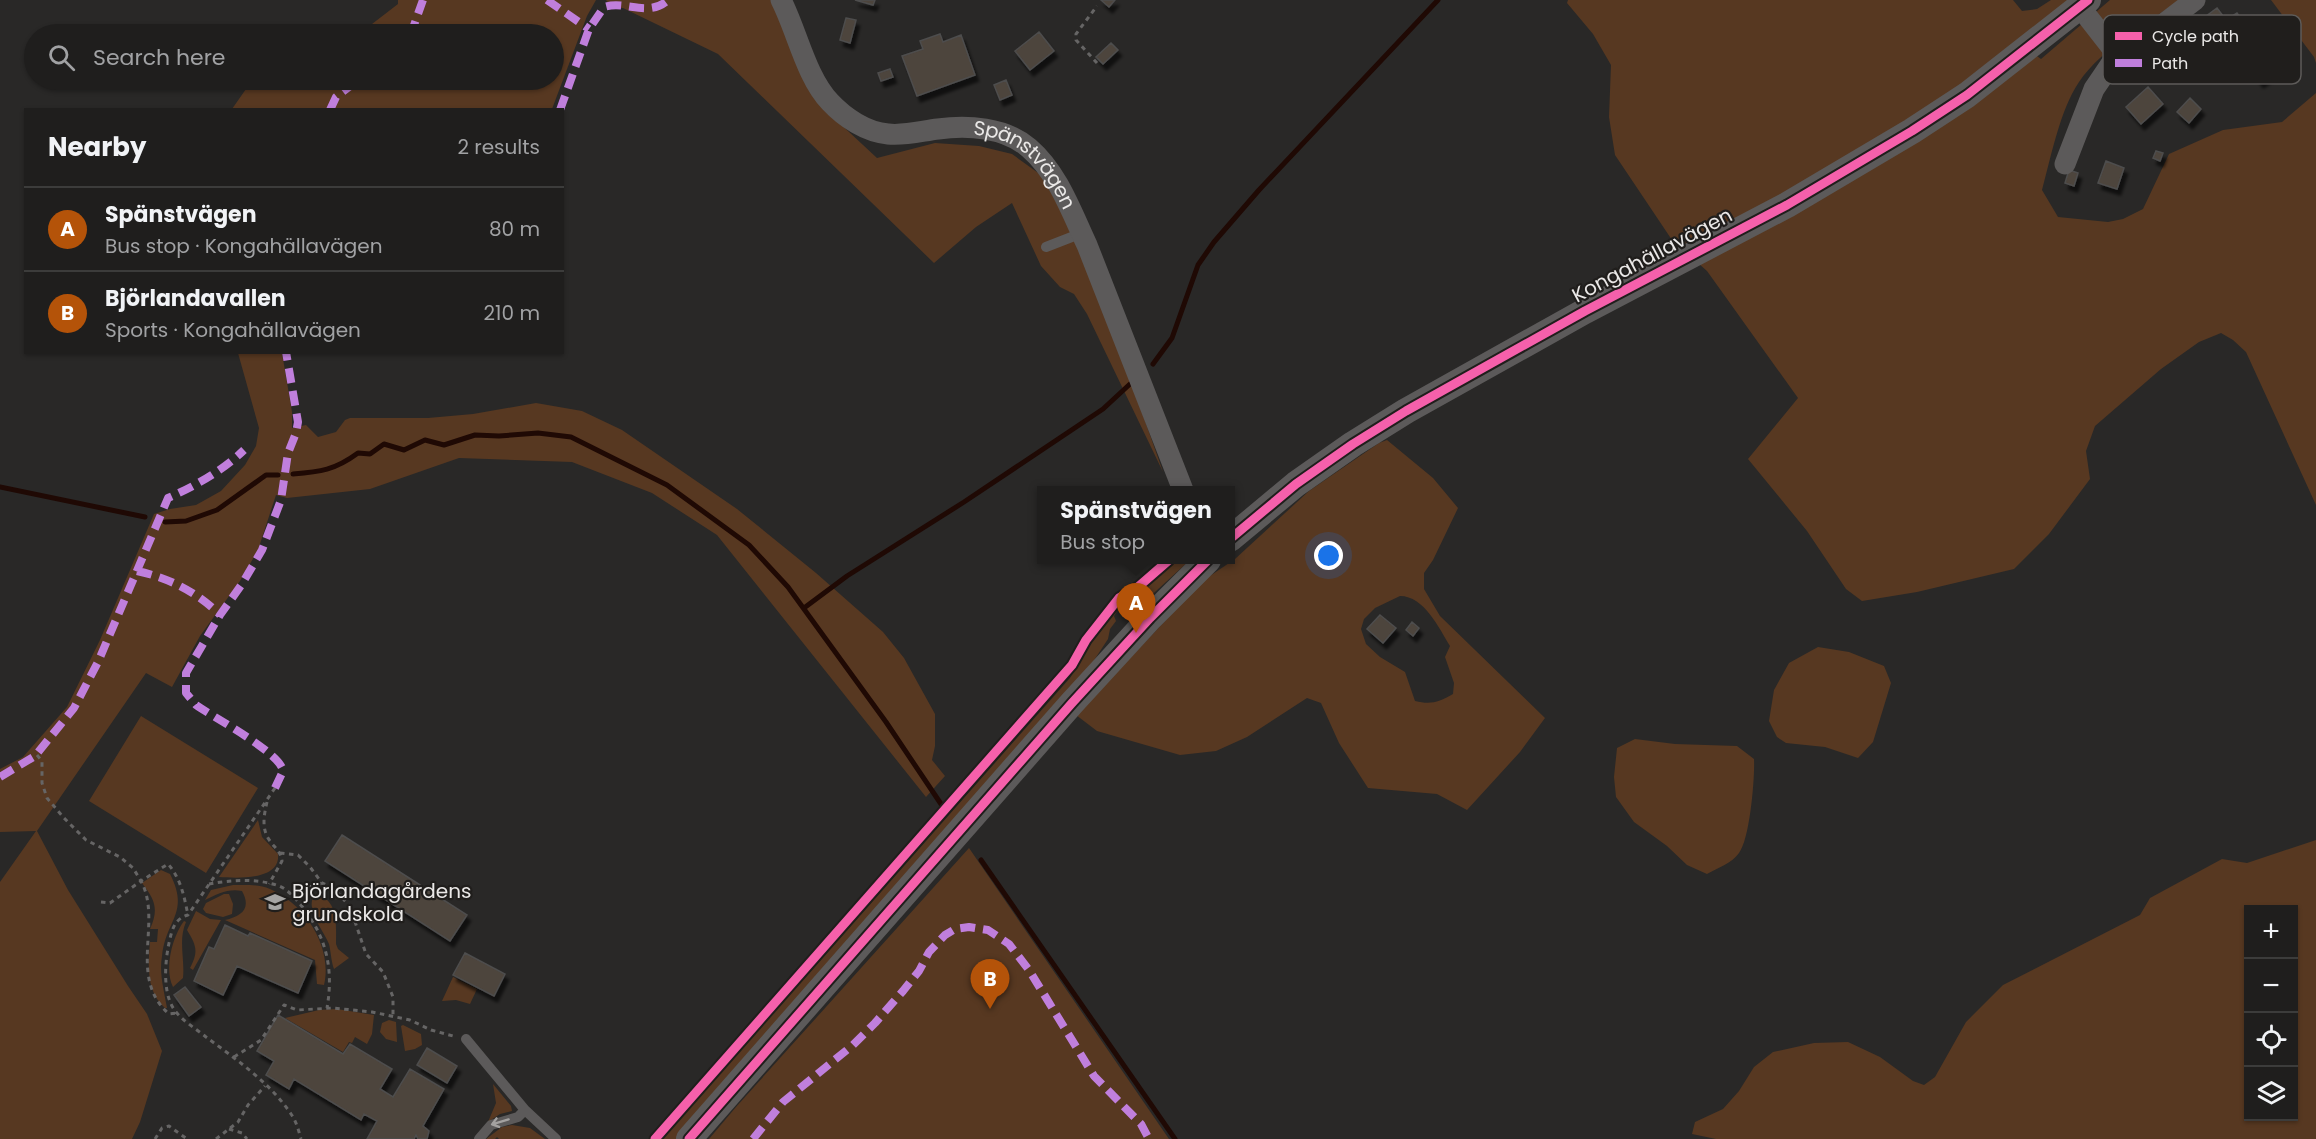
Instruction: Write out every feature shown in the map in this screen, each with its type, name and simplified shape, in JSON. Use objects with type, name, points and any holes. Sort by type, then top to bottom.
[{"type":"street","name":"Spänstvägen","points":[[781,0],[818,88],[846,116],[873,131],[889,134],[951,128],[995,132],[1018,140],[1029,148],[1050,172],[1082,233],[1181,486]]},
{"type":"street","points":[[2175,15],[2195,0]]},
{"type":"street","points":[[2084,3],[2103,32]]},
{"type":"street","name":"Kongahällavägen","points":[[1235,535],[1296,484],[1353,444],[1406,411],[1575,316],[1787,205],[1912,131],[1967,95],[2084,3]]},
{"type":"street","points":[[2065,164],[2094,89],[2103,75]]},
{"type":"street","points":[[689,1139],[1072,703],[1150,618],[1204,564]]},
{"type":"lane","points":[[1046,247],[1082,233]]},
{"type":"lane","points":[[466,1040],[525,1110],[556,1139]]},
{"type":"lane","points":[[479,1139],[490,1125],[518,1117],[525,1110]]},
{"type":"path","points":[[1097,6],[1076,34],[1076,40],[1097,63]]},
{"type":"path","points":[[1119,598],[1133,612]]},
{"type":"path","points":[[37,755],[42,761],[42,783],[47,798],[63,818],[86,840],[120,857],[133,868],[148,893],[147,960],[152,992],[169,1014],[178,1013]]},
{"type":"path","points":[[275,789],[188,915],[180,917],[174,924],[166,955],[169,997],[184,1020],[251,1070],[266,1086],[294,1118],[301,1139]]},
{"type":"path","points":[[267,800],[264,826],[266,834],[280,853],[282,861],[270,884]]},
{"type":"path","points":[[280,853],[298,855],[322,883],[334,888],[350,907],[366,954],[383,972],[393,996],[393,1016]]},
{"type":"path","points":[[101,902],[110,903],[168,864],[175,872],[182,888],[188,915]]},
{"type":"path","points":[[208,884],[236,880],[270,884],[280,886],[292,895],[309,915],[326,947],[330,978],[327,1008]]},
{"type":"path","points":[[292,895],[322,883]]},
{"type":"path","points":[[234,1057],[261,1040],[284,1005],[297,1010],[327,1008],[393,1016],[466,1040]]},
{"type":"path","points":[[216,1139],[238,1122],[248,1105],[266,1086]]},
{"type":"path","points":[[155,1139],[162,1128],[169,1126],[187,1139]]},
{"type":"path","points":[[229,1129],[242,1133],[248,1139]]},
{"type":"shaded area","points":[[398,0],[596,0],[587,16],[564,77],[564,24],[372,24],[398,4]]},
{"type":"shaded area","points":[[606,0],[771,0],[834,118],[877,158],[935,143],[979,146],[1012,154],[1041,175],[1061,210],[1099,290],[1163,472],[1087,314],[1074,294],[1060,287],[1041,266],[1012,203],[976,227],[934,263],[718,54],[623,8],[612,8]]},
{"type":"shaded area","points":[[1568,0],[2013,0],[2022,11],[2037,9],[2051,0],[2072,0],[2019,43],[2041,59],[2110,0],[2179,0],[2158,15],[2103,15],[2103,55],[2079,82],[2066,106],[2042,190],[2058,217],[2108,222],[2123,219],[2143,209],[2169,154],[2223,130],[2282,122],[2316,93],[2316,505],[2246,352],[2221,333],[2199,342],[2161,369],[2095,426],[2086,451],[2090,479],[2049,534],[2014,569],[1917,592],[1862,601],[1846,589],[1807,531],[1748,459],[1798,398],[1707,271],[1672,240],[1615,155],[1609,117],[1611,65],[1593,34],[1567,3]]},
{"type":"shaded area","points":[[2271,0],[2316,0],[2316,63],[2301,40],[2301,15],[2282,15]]},
{"type":"shaded area","points":[[245,90],[559,90],[552,108],[233,108]]},
{"type":"shaded area","points":[[238,354],[282,354],[292,412],[292,428],[306,425],[318,437],[336,432],[345,420],[350,418],[428,418],[473,414],[536,403],[582,411],[622,430],[737,509],[816,573],[883,632],[904,658],[935,714],[935,746],[932,760],[945,776],[926,797],[717,535],[652,493],[572,462],[459,458],[370,489],[287,498],[276,495],[258,550],[240,581],[200,636],[172,687],[146,673],[37,831],[68,890],[147,1014],[162,1051],[140,1122],[132,1139],[0,1139],[0,882],[36,831],[0,832],[0,769],[23,757],[67,707],[100,640],[154,514],[196,505],[221,491],[245,465],[256,446],[259,428]]},
{"type":"shaded area","points":[[1387,440],[1433,478],[1458,508],[1433,560],[1424,573],[1424,589],[1440,616],[1545,718],[1520,752],[1467,810],[1437,794],[1368,788],[1339,743],[1321,703],[1307,698],[1247,737],[1216,751],[1180,755],[1097,731],[1076,715],[1204,580],[1228,564],[1235,564],[1235,559],[1309,491],[1379,443]],"holes":[[[1400,596],[1416,601],[1430,614],[1450,646],[1445,657],[1454,683],[1453,694],[1435,702],[1415,701],[1405,672],[1380,657],[1366,644],[1361,629],[1364,619],[1375,608]]]},
{"type":"shaded area","points":[[1171,564],[1186,564],[1144,602],[1142,600],[1133,608],[1127,598]]},
{"type":"shaded area","points":[[1121,605],[1114,616],[1116,621],[1110,629],[1108,639],[1083,677],[676,1139],[659,1139],[1070,678],[1111,611]]},
{"type":"shaded area","points":[[1818,647],[1849,652],[1884,666],[1891,683],[1873,742],[1858,758],[1825,747],[1786,743],[1777,737],[1769,721],[1774,690],[1789,663]]},
{"type":"shaded area","points":[[141,716],[258,788],[206,873],[89,801]]},
{"type":"shaded area","points":[[1635,739],[1675,744],[1737,746],[1754,759],[1749,822],[1743,846],[1733,860],[1707,874],[1687,865],[1667,846],[1634,822],[1616,797],[1614,777],[1617,748]]},
{"type":"shaded area","points":[[258,820],[262,837],[278,854],[277,863],[272,869],[256,876],[219,877]]},
{"type":"shaded area","points":[[2316,840],[2316,1139],[1716,1139],[1692,1134],[1695,1122],[1723,1109],[1739,1091],[1754,1067],[1773,1052],[1814,1043],[1848,1042],[1880,1057],[1913,1081],[1924,1085],[1935,1077],[1966,1022],[2003,985],[2140,915],[2150,898],[2222,859],[2247,863]]},
{"type":"shaded area","points":[[969,848],[1169,1139],[709,1139],[736,1107]]},
{"type":"shaded area","points":[[161,870],[170,874],[178,898],[175,916],[164,943],[161,963],[167,1008],[159,1002],[151,986],[150,942],[157,942],[158,929],[150,929],[155,910],[150,895],[142,883]]},
{"type":"shaded area","points":[[233,885],[266,887],[283,896],[305,916],[314,928],[324,956],[326,971],[324,985],[317,984],[315,960],[225,920],[243,911],[246,903],[242,891],[228,891],[205,900],[211,890]]},
{"type":"shaded area","points":[[224,894],[229,894],[233,904],[232,914],[223,917],[206,913],[203,909],[206,903]]},
{"type":"shaded area","points":[[315,894],[323,897],[332,907],[336,921],[336,944],[338,949],[349,958],[334,969],[329,944],[313,912],[312,900]]},
{"type":"shaded area","points":[[196,911],[210,919],[221,920],[193,970],[190,968],[195,957],[195,948],[187,930]]},
{"type":"shaded area","points":[[184,921],[186,922],[182,943],[183,978],[173,987],[170,980],[169,962],[173,944]]},
{"type":"shaded area","points":[[453,977],[477,989],[470,1004],[456,1000],[442,1001]]},
{"type":"shaded area","points":[[337,1009],[374,1015],[372,1034],[367,1044],[355,1037],[343,1052],[285,1018],[319,1010]]},
{"type":"shaded area","points":[[389,1020],[396,1022],[397,1042],[386,1039],[380,1032],[382,1023]]},
{"type":"shaded area","points":[[401,1026],[421,1034],[422,1045],[405,1051]]},
{"type":"shaded area","points":[[493,1084],[511,1106],[512,1111],[500,1114],[488,1122],[496,1103]]},
{"type":"shaded area","points":[[512,1125],[530,1128],[545,1139],[499,1139],[497,1137],[486,1139],[502,1127]]},
{"type":"building","points":[[855,0],[875,0],[873,5]]},
{"type":"building","points":[[1101,0],[1115,0],[1109,7]]},
{"type":"building","points":[[2217,8],[2222,15],[2208,15]]},
{"type":"building","points":[[846,18],[856,20],[850,43],[840,40]]},
{"type":"building","points":[[1039,32],[1054,51],[1030,70],[1015,51]]},
{"type":"building","points":[[940,34],[943,42],[961,35],[975,75],[917,96],[902,56],[923,49],[920,41]]},
{"type":"building","points":[[1111,43],[1118,50],[1103,64],[1096,57]]},
{"type":"building","points":[[890,69],[893,77],[881,81],[878,73]]},
{"type":"building","points":[[1006,80],[1012,95],[1000,100],[994,85]]},
{"type":"building","points":[[2148,87],[2163,104],[2141,124],[2126,107]]},
{"type":"building","points":[[2190,98],[2201,109],[2189,123],[2177,112]]},
{"type":"building","points":[[2156,151],[2163,153],[2160,161],[2153,158]]},
{"type":"building","points":[[2106,161],[2124,168],[2117,189],[2098,183]]},
{"type":"building","points":[[2069,170],[2078,173],[2074,186],[2065,183]]},
{"type":"building","points":[[1380,615],[1396,628],[1383,643],[1367,629]]},
{"type":"building","points":[[1412,622],[1419,628],[1413,636],[1406,630]]},
{"type":"building","points":[[342,835],[467,915],[450,941],[325,861]]},
{"type":"building","points":[[225,925],[248,936],[250,933],[312,961],[298,993],[237,966],[223,995],[194,981],[209,947],[214,949]]},
{"type":"building","points":[[465,953],[505,974],[494,996],[453,975]]},
{"type":"building","points":[[185,987],[201,1007],[189,1016],[174,995]]},
{"type":"building","points":[[278,1015],[343,1054],[350,1044],[392,1069],[380,1089],[393,1097],[410,1069],[444,1089],[423,1126],[429,1131],[427,1139],[418,1139],[416,1135],[414,1139],[367,1139],[377,1121],[364,1114],[361,1120],[294,1079],[289,1089],[266,1075],[274,1061],[257,1051]]},
{"type":"building","points":[[427,1048],[457,1066],[447,1083],[417,1065]]},
{"type":"waterway","points":[[1153,364],[1172,338],[1198,265],[1214,242],[1259,190],[1438,0]]},
{"type":"waterway","points":[[804,608],[847,576],[964,502],[1103,409],[1130,384]]},
{"type":"waterway","points":[[293,474],[327,469],[358,453],[370,454],[384,444],[404,450],[425,440],[444,445],[475,435],[538,433],[571,437],[667,485],[749,545],[788,587],[886,722],[941,804]]},
{"type":"waterway","points":[[165,522],[186,521],[217,510],[266,475],[278,475]]},
{"type":"waterway","points":[[0,487],[145,517]]},
{"type":"waterway","points":[[981,860],[1175,1139]]},
{"type":"marked path","points":[[414,24],[423,0]]},
{"type":"marked path","points":[[547,0],[589,29]]},
{"type":"marked path","points":[[561,108],[589,29],[604,7],[620,5],[653,8],[668,0]]},
{"type":"marked path","points":[[331,108],[336,97],[345,90]]},
{"type":"marked path","points":[[275,788],[283,771],[279,763],[259,745],[196,705],[186,693],[186,673],[262,550],[281,500],[288,453],[298,422],[286,354]]},
{"type":"marked path","points":[[0,777],[35,756],[74,708],[98,662],[168,498],[208,477],[227,465],[244,450]]},
{"type":"marked path","points":[[137,571],[182,587],[202,599],[220,615]]},
{"type":"marked path","points":[[753,1139],[783,1102],[853,1045],[875,1023],[919,971],[929,952],[945,935],[955,929],[969,927],[988,930],[1009,944],[1029,970],[1094,1076],[1141,1124],[1149,1139]]},
{"type":"cycle path","points":[[1235,535],[1296,484],[1353,444],[1406,411],[1585,311],[1787,205],[1912,131],[1967,95],[2088,0]]},
{"type":"cycle path","points":[[655,1139],[1072,665],[1086,640],[1119,598],[1138,587],[1164,564]]},
{"type":"cycle path","points":[[689,1139],[1072,703],[1150,618],[1204,564]]},
{"type":"place","name":"Spänstvägen","points":[[1136,633]]},
{"type":"place","name":"Björlandagårdens grundskola","points":[[275,902]]},
{"type":"place","name":"Björlandavallen","points":[[990,1009]]}]
